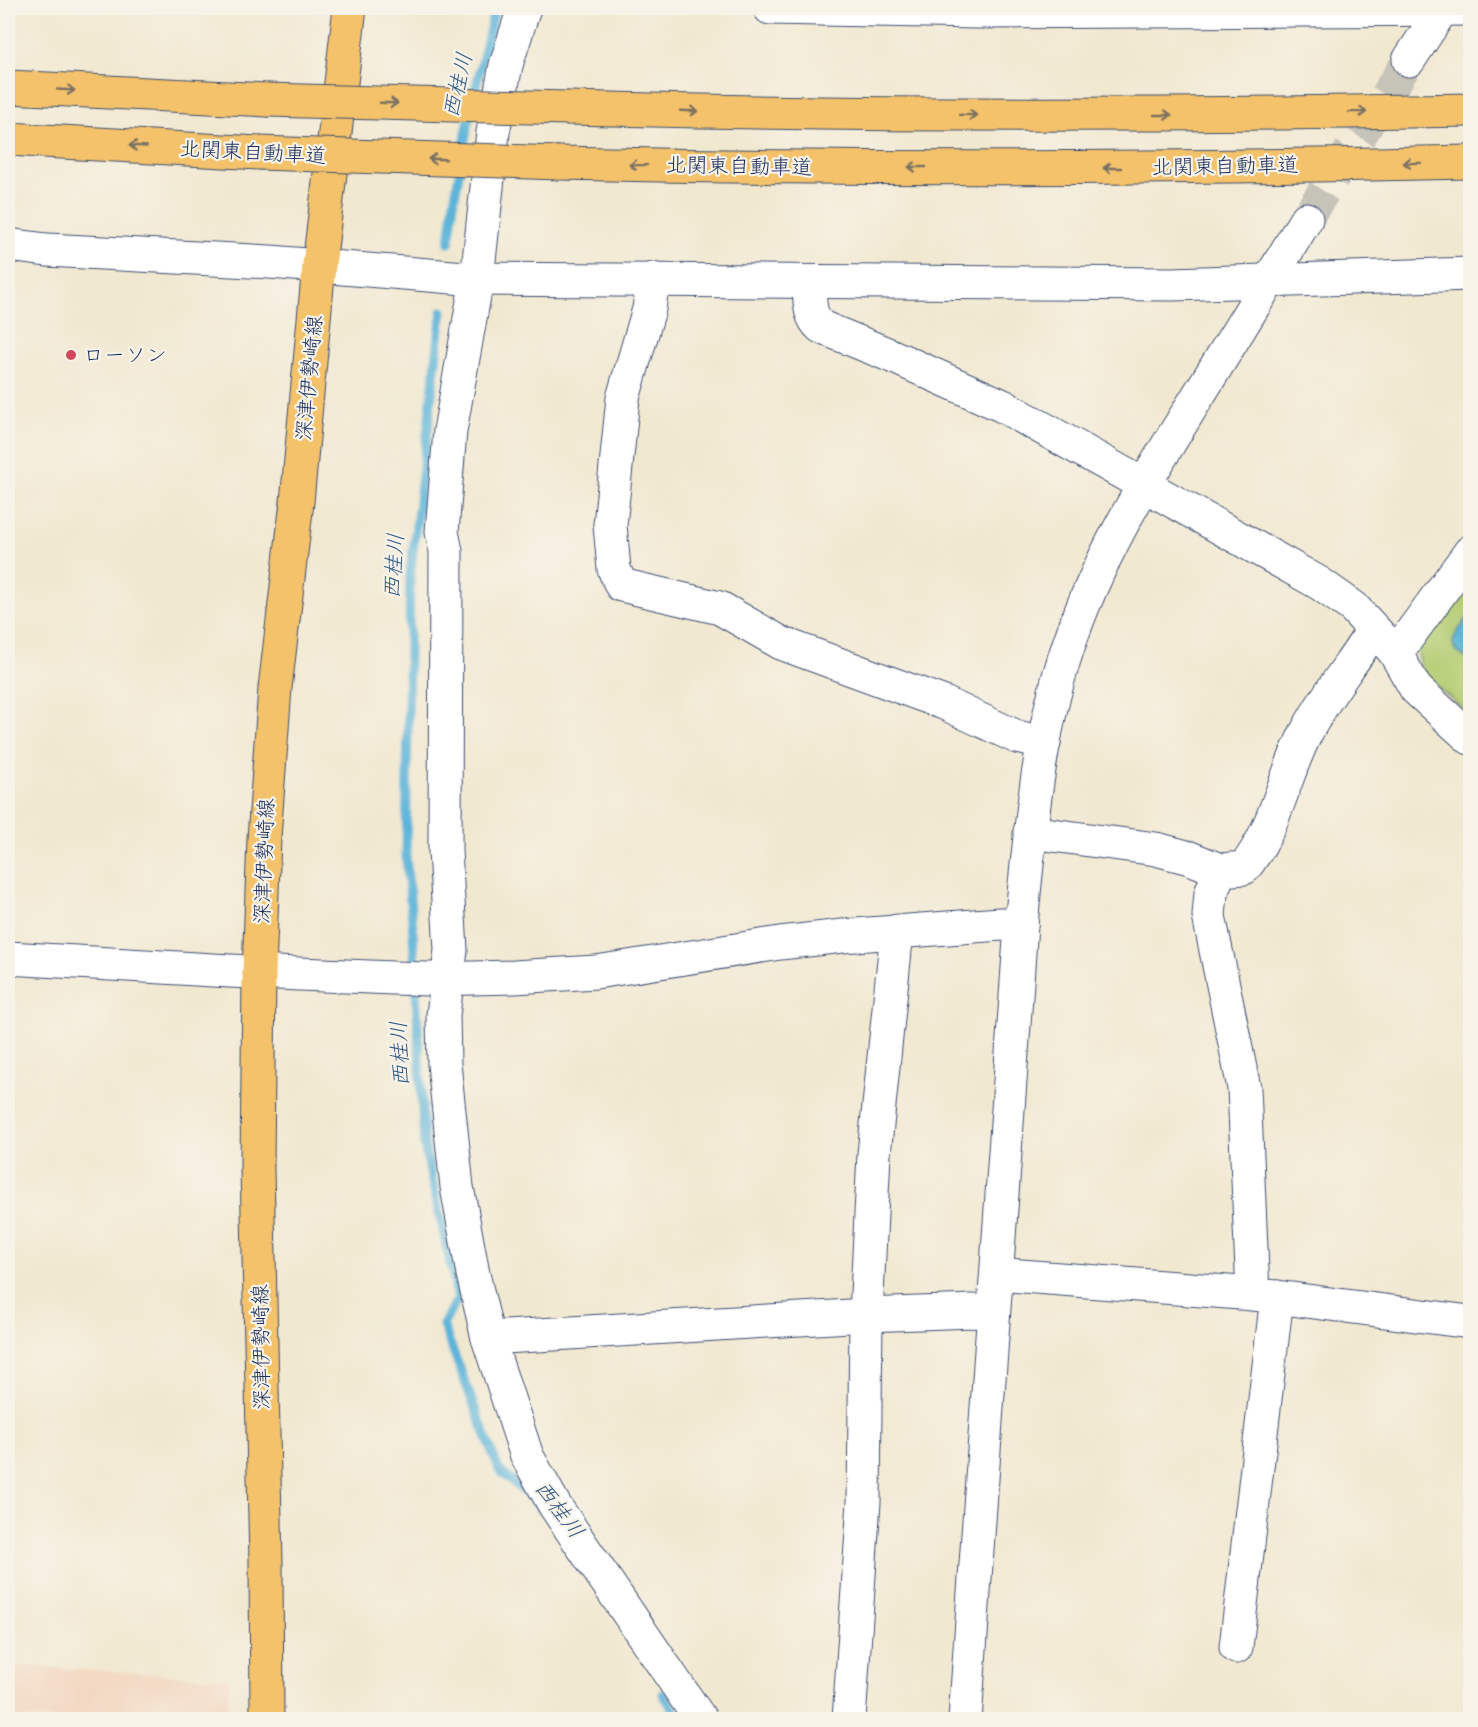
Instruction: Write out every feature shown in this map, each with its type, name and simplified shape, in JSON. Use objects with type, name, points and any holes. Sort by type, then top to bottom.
[{"type":"main road","name":"深津伊勢崎線","points":[[267,1719],[266,1563],[257,1168],[264,838],[272,721],[297,502],[320,265],[350,8]]},
{"type":"main road","points":[[8,87],[267,100],[710,112],[1043,116],[1470,110]]},
{"type":"main road","name":"北関東自動車道","points":[[8,139],[259,153],[704,166],[1254,167],[1470,162]]},
{"type":"street","points":[[524,8],[506,65],[493,132],[477,279],[450,431],[442,532],[446,551],[445,851],[451,950],[439,978],[450,1136],[469,1252],[488,1338],[527,1456],[555,1506],[701,1719]]},
{"type":"street","points":[[770,8],[979,10],[1452,8]]},
{"type":"street","points":[[1409,60],[1452,8]]},
{"type":"street","points":[[965,1719],[1021,925],[1030,832],[1044,743],[1068,648],[1098,570],[1144,483],[1306,219]]},
{"type":"street","points":[[8,245],[47,250],[320,265],[477,279],[1172,284],[1470,274]]},
{"type":"street","points":[[653,279],[649,309],[622,398],[610,525],[614,569],[621,585],[720,608],[781,643],[944,703],[1017,737],[1044,743]]},
{"type":"street","points":[[809,283],[811,311],[815,322],[821,327],[892,356],[1002,406],[1144,483],[1319,583],[1353,607],[1384,640],[1416,689],[1470,738]]},
{"type":"street","points":[[1030,832],[1156,849],[1190,858],[1220,870],[1244,868],[1253,857],[1263,837],[1304,736],[1325,699],[1358,656],[1384,640],[1405,641],[1470,552]]},
{"type":"street","points":[[1220,870],[1211,893],[1209,916],[1244,1088],[1265,1295],[1236,1647]]},
{"type":"street","points":[[8,958],[393,978],[514,977],[596,972],[780,943],[897,931],[1000,924],[1021,925]]},
{"type":"street","points":[[849,1719],[864,1502],[866,1315],[874,1154],[897,931]]},
{"type":"street","points":[[997,1274],[1265,1295],[1470,1322]]},
{"type":"street","points":[[488,1338],[866,1315],[993,1312]]},
{"type":"shaded area","points":[[8,1665],[229,1679],[228,1719],[8,1719]]},
{"type":"green space","points":[[1470,571],[1470,715],[1422,674],[1416,643]]},
{"type":"water","points":[[1470,615],[1470,656],[1465,657],[1454,647],[1453,642],[1457,632]]},
{"type":"waterway","name":"西桂川","points":[[473,99],[495,8]]},
{"type":"waterway","name":"西桂川","points":[[449,243],[470,112]]},
{"type":"waterway","name":"西桂川","points":[[442,311],[410,576],[406,857],[413,932],[424,1145],[458,1298],[443,1325],[499,1470],[534,1500],[539,1508]]},
{"type":"waterway","name":"西桂川","points":[[663,1694],[680,1720]]},
{"type":"tunnel","points":[[1306,219],[1409,60]]},
{"type":"place","name":"ローソン","points":[[71,355]]}]
